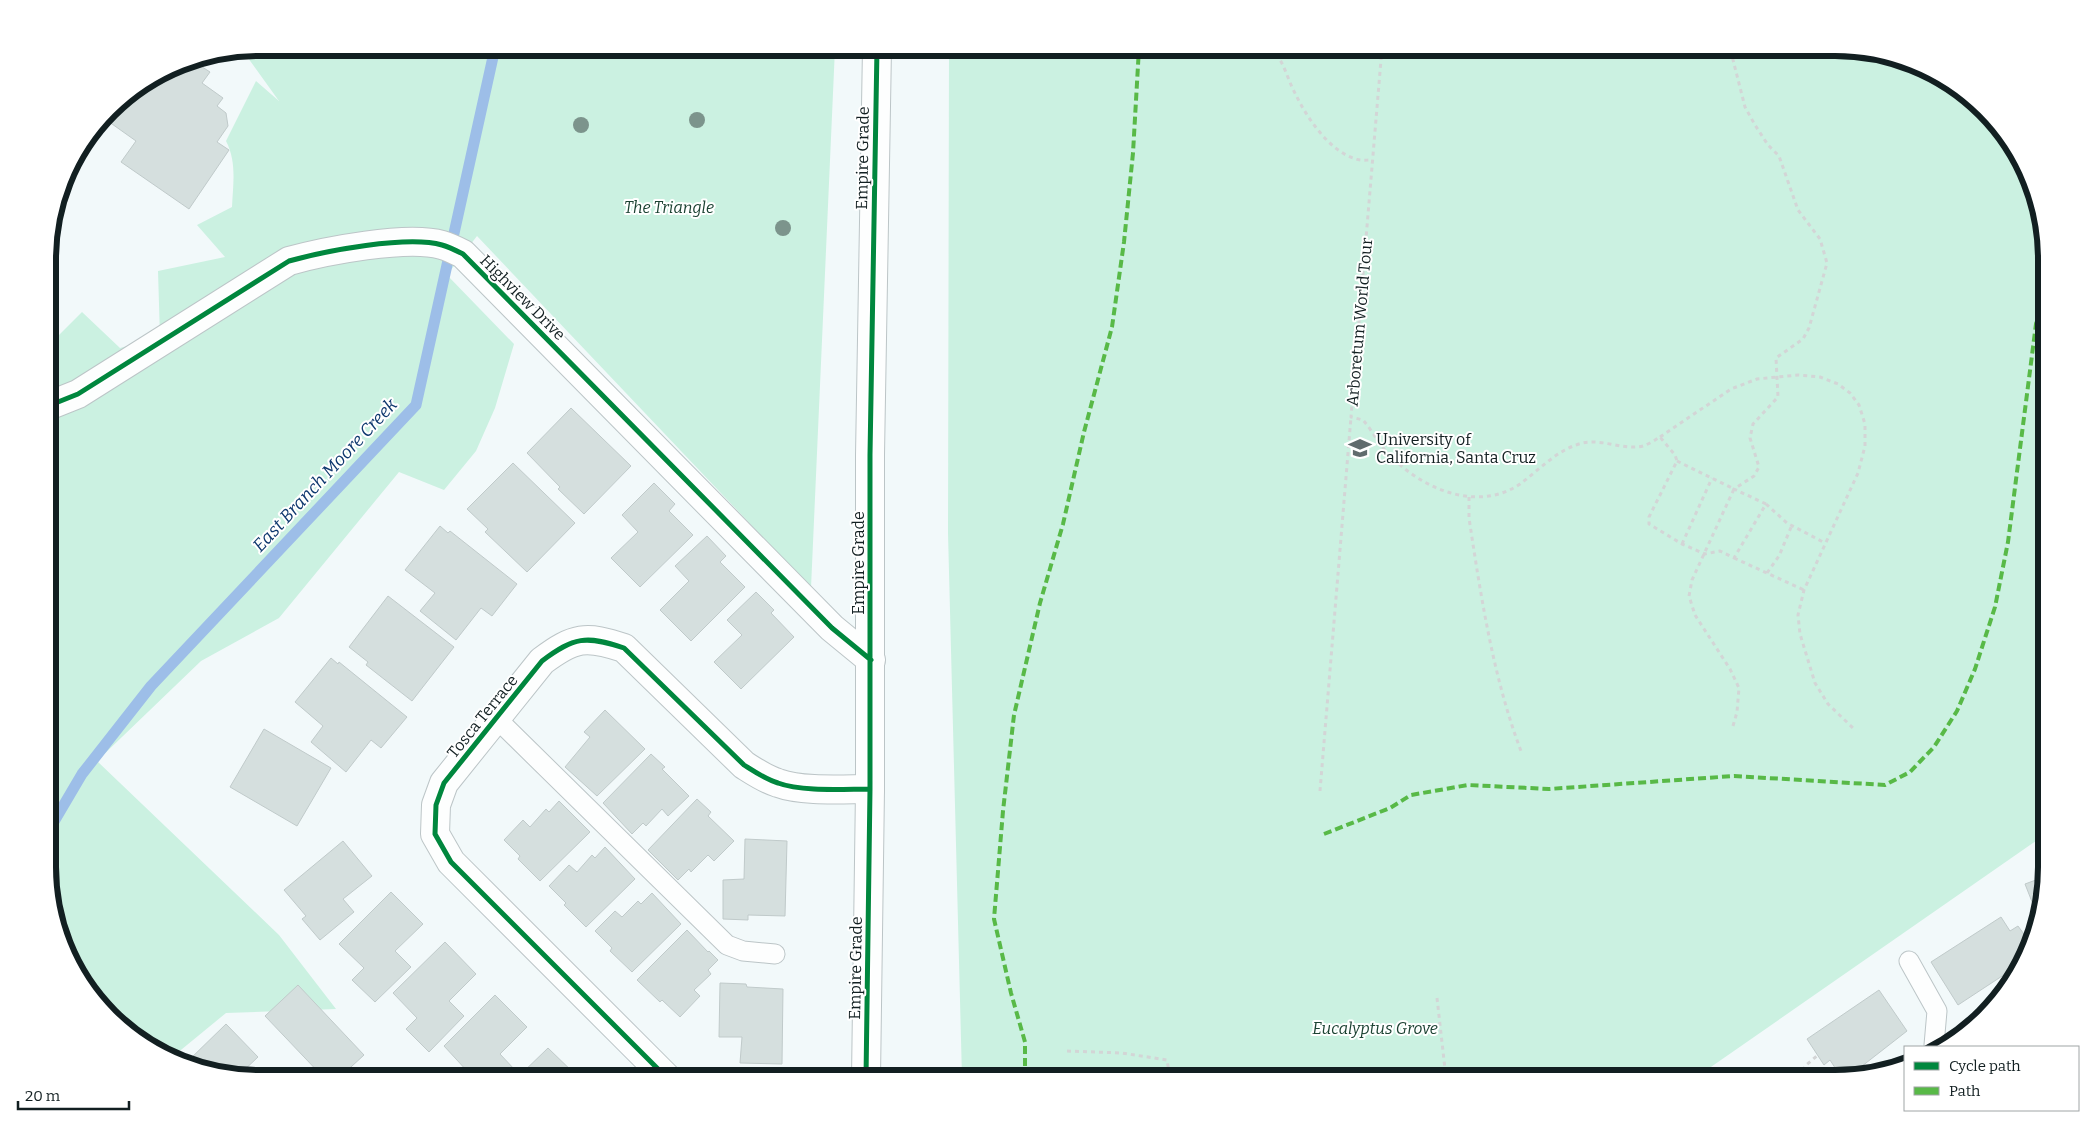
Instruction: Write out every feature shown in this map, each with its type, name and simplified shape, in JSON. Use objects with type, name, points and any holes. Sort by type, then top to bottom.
[{"type":"street","name":"Empire Grade","points":[[866,1070],[871,660],[870,455],[877,56]]},
{"type":"street","name":"Highview Drive","points":[[56,403],[78,394],[289,261],[316,254],[408,241],[442,244],[463,254],[832,628],[871,660]]},
{"type":"street","name":"Tosca Terrace","points":[[660,1070],[450,862],[435,834],[436,805],[444,783],[542,661],[559,648],[579,640],[600,640],[624,648],[744,765],[762,776],[780,784],[824,790],[870,788]]},
{"type":"lane","points":[[496,718],[727,945],[743,951],[775,954]]},
{"type":"lane","points":[[1909,961],[1937,1011],[1934,1044]]},
{"type":"path","points":[[1279,56],[1296,96],[1320,132],[1344,154],[1357,160],[1371,160]]},
{"type":"path","points":[[1732,56],[1746,106],[1759,132],[1780,156],[1798,210],[1820,239],[1827,263],[1809,328],[1803,339],[1776,358],[1778,397],[1753,424],[1750,438],[1759,467],[1754,476],[1734,488],[1692,580],[1690,596],[1695,615],[1730,669],[1739,688],[1737,712],[1733,726]]},
{"type":"path","points":[[1320,791],[1351,417]]},
{"type":"path","points":[[1660,437],[1674,454],[1677,461],[1766,504],[1787,523],[1826,543]]},
{"type":"path","points":[[1677,461],[1649,517],[1649,524],[1682,544],[1705,554],[1720,551],[1804,590]]},
{"type":"path","points":[[1682,544],[1712,478]]},
{"type":"path","points":[[1468,497],[1469,518],[1492,658],[1510,722],[1521,752]]},
{"type":"path","points":[[1734,558],[1766,504]]},
{"type":"path","points":[[1767,573],[1779,556],[1792,525]]},
{"type":"path","points":[[1437,998],[1445,1070]]},
{"type":"path","points":[[1067,1050],[1167,1060],[1169,1070]]},
{"type":"path","points":[[1804,1070],[1805,1066],[1818,1055]]},
{"type":"green space","name":"The Triangle","points":[[835,56],[811,588],[477,236],[447,275],[514,344],[495,408],[476,451],[444,490],[399,472],[279,618],[201,661],[97,761],[279,935],[336,1009],[226,1013],[178,1053],[146,1036],[125,1019],[98,990],[77,957],[60,907],[56,867],[56,338],[82,312],[120,348],[160,337],[158,271],[225,257],[197,225],[232,207],[233,165],[226,141],[256,81],[279,101],[247,57]]},
{"type":"green space","name":"University of California, Santa Cruz","points":[[949,56],[1835,56],[1862,58],[1888,63],[1925,77],[1948,90],[1987,125],[2004,146],[2017,169],[2034,219],[2038,259],[2038,840],[1707,1070],[962,1070],[948,533]]},
{"type":"building","points":[[199,65],[210,72],[202,83],[223,98],[217,106],[226,113],[228,126],[217,142],[229,150],[189,209],[121,162],[136,141],[110,122],[125,107],[146,90],[181,72]]},
{"type":"building","points":[[571,408],[631,466],[584,514],[558,489],[560,487],[527,453]]},
{"type":"building","points":[[513,463],[575,523],[527,572],[485,532],[488,529],[467,509]]},
{"type":"building","points":[[654,483],[675,504],[669,511],[693,535],[640,587],[611,558],[638,532],[622,515]]},
{"type":"building","points":[[440,526],[448,533],[450,531],[517,584],[492,616],[481,608],[456,640],[420,611],[435,593],[405,570]]},
{"type":"building","points":[[707,536],[726,556],[720,562],[745,587],[691,641],[660,610],[689,581],[675,566]]},
{"type":"building","points":[[756,592],[774,610],[771,613],[794,637],[741,689],[714,662],[742,635],[727,620]]},
{"type":"building","points":[[388,596],[454,647],[412,701],[366,665],[368,662],[349,647]]},
{"type":"building","points":[[331,658],[338,664],[339,662],[407,717],[381,748],[371,740],[346,772],[311,742],[323,726],[295,702]]},
{"type":"building","points":[[605,710],[645,749],[597,796],[565,767],[590,737],[584,732]]},
{"type":"building","points":[[264,729],[331,768],[297,826],[230,787]]},
{"type":"building","points":[[651,754],[665,767],[662,769],[689,796],[668,816],[662,809],[646,826],[643,823],[632,834],[603,803]]},
{"type":"building","points":[[697,799],[711,812],[708,816],[734,841],[714,861],[708,855],[691,872],[689,869],[678,880],[648,850]]},
{"type":"building","points":[[559,801],[590,832],[540,881],[518,859],[520,856],[504,840],[523,820],[530,827],[546,809],[549,812]]},
{"type":"building","points":[[745,839],[787,841],[785,916],[748,915],[748,920],[723,919],[723,880],[744,879]]},
{"type":"building","points":[[343,841],[372,876],[343,899],[354,912],[320,940],[302,919],[306,916],[284,890]]},
{"type":"building","points":[[605,847],[635,879],[586,927],[564,905],[566,903],[549,886],[569,865],[577,872],[592,855],[595,858]]},
{"type":"building","points":[[2037,880],[2034,907],[2025,884]]},
{"type":"building","points":[[391,892],[423,924],[395,951],[411,967],[375,1002],[352,980],[364,968],[339,944]]},
{"type":"building","points":[[652,893],[681,924],[632,972],[610,951],[612,948],[595,931],[615,911],[622,917],[638,901],[641,904]]},
{"type":"building","points":[[2001,917],[2010,931],[2018,926],[2025,936],[2009,972],[1958,1005],[1931,962]]},
{"type":"building","points":[[687,930],[718,960],[708,970],[711,974],[694,990],[700,996],[680,1017],[662,1000],[660,1002],[637,980]]},
{"type":"building","points":[[445,942],[476,974],[449,1001],[464,1016],[429,1052],[406,1029],[417,1018],[393,993]]},
{"type":"building","points":[[720,983],[783,989],[782,1064],[740,1063],[742,1037],[719,1037]]},
{"type":"building","points":[[298,985],[364,1055],[348,1070],[316,1070],[265,1016]]},
{"type":"building","points":[[1879,990],[1907,1031],[1859,1068],[1836,1070],[1830,1060],[1824,1065],[1807,1039]]},
{"type":"building","points":[[495,995],[527,1027],[500,1054],[515,1070],[466,1070],[444,1046]]},
{"type":"building","points":[[226,1024],[258,1057],[245,1069],[219,1066],[191,1058]]},
{"type":"building","points":[[548,1048],[571,1070],[525,1070]]},
{"type":"waterway","name":"East Branch Moore Creek","points":[[56,818],[82,774],[151,686],[416,405],[493,56]]},
{"type":"marked path","points":[[1025,1070],[1025,1042],[1011,993],[994,919],[1003,811],[1014,715],[1040,603],[1063,524],[1084,432],[1112,327],[1124,242],[1133,153],[1139,56]]},
{"type":"marked path","points":[[1324,834],[1390,808],[1411,795],[1468,785],[1549,789],[1734,776],[1885,785],[1910,772],[1934,747],[1957,711],[1975,669],[1995,607],[2008,542],[2038,316]]},
{"type":"cycle path","points":[[866,1070],[870,789],[870,455],[877,56]]},
{"type":"cycle path","points":[[56,403],[78,394],[289,261],[344,249],[388,243],[427,242],[442,245],[463,254],[832,628],[871,660]]},
{"type":"cycle path","points":[[659,1070],[451,862],[435,834],[436,805],[444,783],[542,661],[572,643],[590,640],[624,648],[744,765],[764,777],[778,783],[799,788],[870,789]]},
{"type":"place","name":"University of California, Santa Cruz","points":[[1360,448]]},
{"type":"park label","name":"Eucalyptus Grove","points":[[1375,1028]]}]
